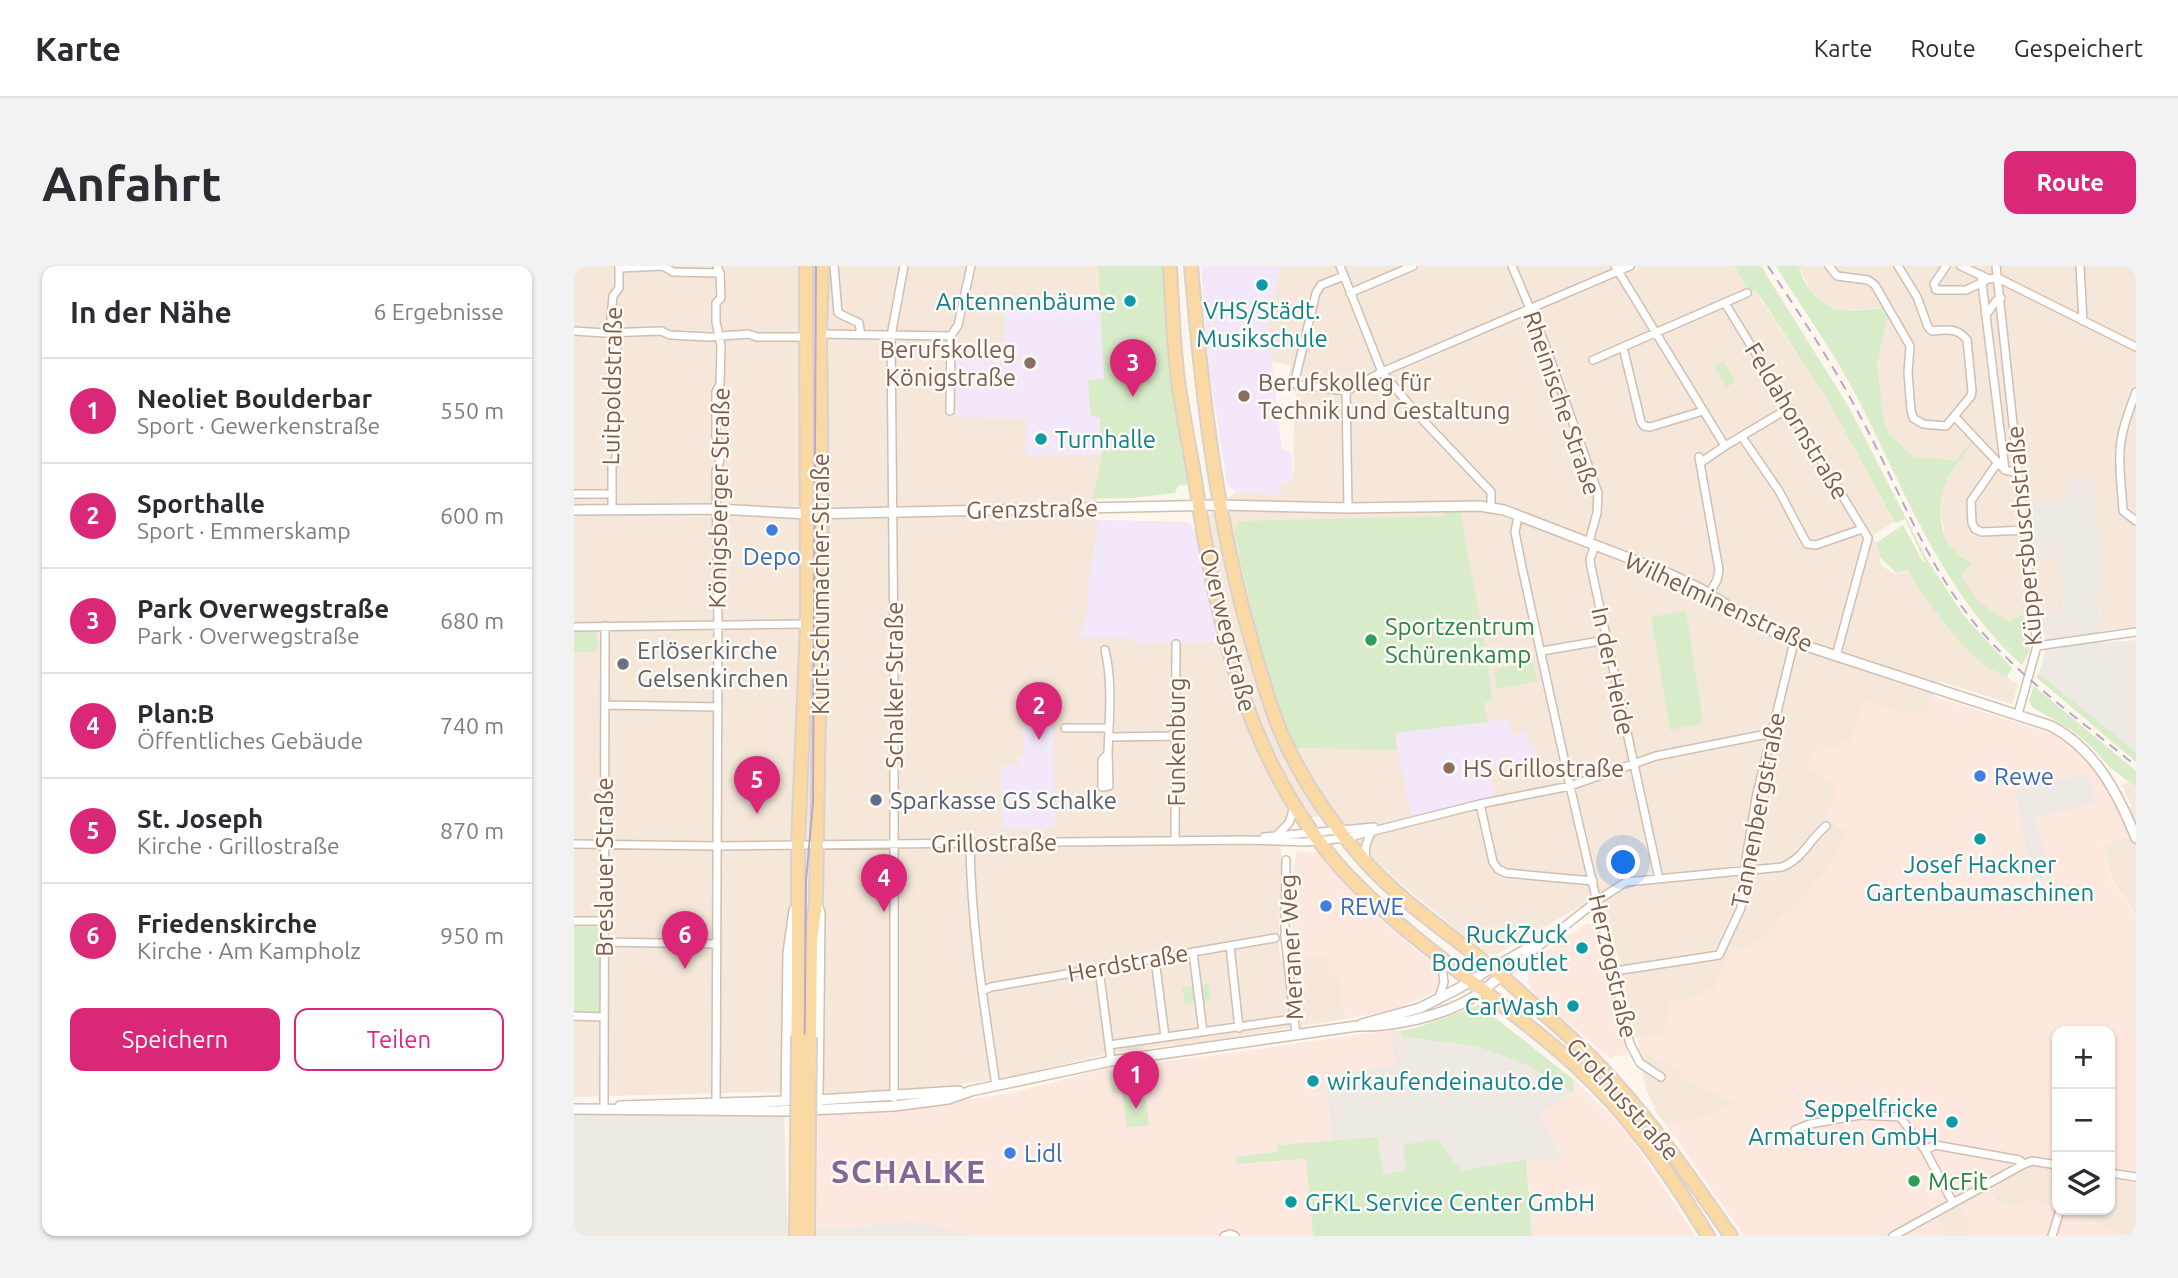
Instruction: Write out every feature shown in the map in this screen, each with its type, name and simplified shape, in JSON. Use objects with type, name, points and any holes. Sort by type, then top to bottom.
[{"type":"main road","name":"Kurt-Schumacher-Straße","points":[[806,266],[807,624],[798,845],[808,1236]]},
{"type":"main road","name":"Kurt-Schumacher-Straße","points":[[796,1236],[804,1036],[816,903],[822,513],[822,266]]},
{"type":"main road","name":"Overwegstraße","points":[[1170,266],[1177,371],[1198,506],[1228,648],[1245,706],[1268,761],[1295,806],[1331,857],[1378,905],[1483,991]]},
{"type":"main road","name":"Overwegstraße","points":[[1191,266],[1200,361],[1220,505],[1245,618],[1282,733],[1317,800],[1366,863],[1496,972]]},
{"type":"main road","name":"Grothusstraße","points":[[1496,972],[1591,1056],[1675,1156],[1731,1236]]},
{"type":"main road","name":"Grothusstraße","points":[[1483,991],[1577,1066],[1623,1114],[1656,1156],[1708,1236]]},
{"type":"street","points":[[834,266],[838,313],[859,323],[860,335]]},
{"type":"street","name":"Schalker Straße","points":[[894,1101],[891,336],[904,266]]},
{"type":"street","points":[[950,411],[953,333],[971,266]]},
{"type":"street","points":[[1340,266],[1382,372],[1417,414],[1492,492],[1491,508]]},
{"type":"street","points":[[1350,293],[1413,266]]},
{"type":"street","name":"Rheinische Straße","points":[[1512,266],[1598,493],[1598,513],[1592,544]]},
{"type":"street","points":[[1344,276],[1318,288],[1293,384],[1346,391],[1382,372],[1616,269],[1630,266]]},
{"type":"street","points":[[1829,266],[1837,276],[1872,281],[1910,346],[1908,373],[1913,418],[1923,424],[1946,426],[1971,396],[1967,340],[1954,330],[1932,331],[1928,327],[1917,297],[1898,266]]},
{"type":"street","points":[[1946,266],[1934,284],[1937,290],[1966,290],[1987,279]]},
{"type":"street","points":[[1961,266],[2136,347]]},
{"type":"street","name":"Küppersbuschstraße","points":[[1996,266],[1987,279],[1986,316],[2005,470]]},
{"type":"street","points":[[2080,266],[2083,321]]},
{"type":"street","points":[[620,267],[663,267],[673,272],[719,270]]},
{"type":"street","name":"Luitpoldstraße","points":[[612,509],[612,466],[616,458],[616,433],[611,425],[612,382],[617,375],[617,336],[611,318],[613,296],[619,288],[620,267]]},
{"type":"street","points":[[1616,269],[1725,446]]},
{"type":"street","name":"Königsberger Straße","points":[[716,1107],[716,471],[720,464],[720,442],[716,437],[716,392],[720,384],[721,346],[716,303],[721,298],[719,270]]},
{"type":"street","name":"Küppersbuschstraße","points":[[1987,279],[2001,298],[2037,646],[2018,714]]},
{"type":"street","points":[[1593,360],[1747,293]]},
{"type":"street","points":[[1986,316],[2001,298]]},
{"type":"street","name":"Feldahornstraße","points":[[1725,303],[1868,538],[1836,656]]},
{"type":"street","points":[[574,331],[661,331],[670,335],[709,337],[719,334],[806,337]]},
{"type":"street","points":[[820,334],[891,336],[953,333]]},
{"type":"street","points":[[1623,347],[1644,426],[1650,427],[1703,411]]},
{"type":"street","points":[[1346,391],[1348,508]]},
{"type":"street","points":[[2136,392],[2126,418],[2120,448],[2123,511],[2136,521]]},
{"type":"street","name":"Küppersbuschstraße","points":[[1996,400],[2011,398]]},
{"type":"street","points":[[1709,594],[1719,570],[1699,460],[1789,408]]},
{"type":"street","points":[[1955,417],[2005,470],[2019,472]]},
{"type":"street","points":[[1742,437],[1779,491],[1807,544],[1816,545],[1862,529]]},
{"type":"street","points":[[1998,462],[1971,501],[1973,527],[1986,533],[2025,530]]},
{"type":"street","points":[[574,494],[611,494]]},
{"type":"street","name":"Grenzstraße","points":[[574,510],[716,509],[807,514],[1220,505],[1491,508]]},
{"type":"street","name":"Wilhelminenstraße","points":[[1491,508],[1665,572],[1794,642],[2052,726],[2086,750],[2109,782],[2136,838]]},
{"type":"street","name":"Herzogstraße","points":[[1518,516],[1515,532],[1630,1044],[1644,1067],[1661,1077]]},
{"type":"street","name":"In der Heide","points":[[1592,544],[1590,562],[1659,879]]},
{"type":"street","points":[[574,627],[807,624]]},
{"type":"street","name":"Breslauer Straße","points":[[604,1108],[605,626]]},
{"type":"street","points":[[2037,646],[2136,632]]},
{"type":"street","points":[[1542,651],[1606,640]]},
{"type":"street","name":"Tannenbergstraße","points":[[1615,971],[1719,955],[1741,908],[1756,799],[1794,642]]},
{"type":"street","name":"Funkenburg","points":[[1175,841],[1177,644]]},
{"type":"street","points":[[1105,650],[1109,665],[1108,754]]},
{"type":"street","points":[[605,705],[718,707]]},
{"type":"street","points":[[1065,728],[1176,736]]},
{"type":"street","name":"Grillostraße","points":[[574,844],[716,846],[1317,837],[1373,831],[1480,804],[1570,786],[1632,763],[1772,733]]},
{"type":"street","points":[[1480,804],[1493,862],[1498,869],[1506,873],[1593,881]]},
{"type":"street","points":[[1277,835],[1289,823],[1295,806]]},
{"type":"street","name":"Grillostraße","points":[[1343,834],[1396,825]]},
{"type":"street","points":[[716,1107],[787,1100],[894,1101],[948,1098],[1111,1061],[1357,1026],[1420,1008],[1472,981],[1496,972],[1626,882],[1782,867],[1801,856],[1815,835],[1826,826]]},
{"type":"street","points":[[1366,863],[1364,850],[1373,831]]},
{"type":"street","name":"Grillostraße","points":[[1247,840],[1277,835],[1317,837]]},
{"type":"street","points":[[970,843],[970,884],[996,1087]]},
{"type":"street","name":"Meraner Weg","points":[[1286,860],[1285,936],[1296,1034]]},
{"type":"street","name":"Kurt-Schumacher-Straße","points":[[786,1111],[788,956],[791,926],[799,892]]},
{"type":"street","name":"Kurt-Schumacher-Straße","points":[[816,903],[821,913],[819,1111]]},
{"type":"street","points":[[574,921],[604,921]]},
{"type":"street","points":[[1357,1026],[1374,1027],[1405,1021],[1445,1010],[1472,998],[1483,991],[1496,972],[1552,934]]},
{"type":"street","name":"Herdstraße","points":[[982,991],[991,987],[1275,938]]},
{"type":"street","points":[[603,942],[717,944]]},
{"type":"street","points":[[1230,946],[1239,1028]]},
{"type":"street","points":[[1193,953],[1203,1032]]},
{"type":"street","points":[[1438,1000],[1444,982],[1441,956]]},
{"type":"street","points":[[1155,959],[1165,1037]]},
{"type":"street","points":[[1099,969],[1111,1061]]},
{"type":"street","points":[[574,1016],[603,1017]]},
{"type":"street","points":[[1109,1045],[1293,1019]]},
{"type":"street","points":[[574,1109],[634,1104],[819,1111],[894,1101]]},
{"type":"street","points":[[1795,1130],[1810,1124],[1860,1115],[1900,1117],[1925,1150],[1953,1203]]},
{"type":"street","points":[[1925,1150],[1935,1145],[2019,1160],[2024,1164]]},
{"type":"street","points":[[1893,1236],[2024,1164],[2032,1161],[2052,1164]]},
{"type":"street","points":[[2115,1174],[2136,1177]]},
{"type":"street","points":[[2052,1236],[2058,1215]]},
{"type":"street","points":[[1224,1236],[1235,1236]]},
{"type":"shaded area","points":[[574,266],[1098,266],[1104,379],[1102,455],[1095,520],[1186,522],[1194,529],[1235,492],[1280,495],[1280,482],[1293,481],[1297,392],[1287,380],[1291,366],[1271,361],[1267,318],[1281,266],[1735,266],[1747,290],[1756,292],[1827,399],[1894,522],[1873,535],[1882,566],[1895,574],[1907,571],[1949,630],[1997,673],[2018,685],[2012,704],[1938,681],[1927,715],[1903,712],[1851,743],[1839,740],[1838,749],[1819,744],[1835,785],[1836,825],[1849,829],[1831,864],[1766,936],[1744,950],[1731,948],[1713,992],[1669,1011],[1663,1034],[1637,1038],[1634,1035],[1602,894],[1497,954],[1486,954],[1393,877],[1372,857],[1335,812],[1282,824],[1279,948],[1281,961],[1326,955],[1331,977],[1339,978],[1345,1019],[1217,1040],[1116,1052],[1004,1078],[911,1091],[871,1094],[758,1092],[574,1097]]},
{"type":"shaded area","name":"Berufskolleg für Technik und Gestaltung","points":[[1201,266],[1281,266],[1267,318],[1282,450],[1291,451],[1293,482],[1280,482],[1281,495],[1235,492],[1227,484],[1209,367]]},
{"type":"shaded area","points":[[1799,266],[2136,266],[2136,627],[2101,631],[2097,593],[2104,587],[2093,481],[2068,498],[2029,503],[2060,556],[2064,610],[2024,614],[2008,621],[1978,601],[1960,577],[1972,563],[1951,549],[1946,541],[1939,501],[1941,491],[1952,471],[1974,441],[1957,460],[1914,457],[1889,434],[1884,422],[1877,363],[1888,316],[1883,308],[1843,311],[1824,303],[1810,290]]},
{"type":"shaded area","name":"Berufskolleg Königstraße","points":[[1100,293],[1104,379],[1089,380],[1100,418],[1102,455],[1026,455],[1026,418],[956,417],[958,343],[1004,342],[1005,310],[1056,307],[1056,297]]},
{"type":"shaded area","points":[[2093,480],[2104,588],[2097,593],[2102,643],[2136,640],[2136,752],[2039,673],[2046,648],[2041,612],[2064,609],[2060,556],[2035,558],[2028,502],[2068,498],[2066,482]]},
{"type":"shaded area","points":[[1099,520],[1186,522],[1192,525],[1220,642],[1133,643],[1132,638],[1079,638],[1088,607],[1087,591]]},
{"type":"shaded area","points":[[1933,696],[2059,736],[2079,752],[2098,774],[2117,809],[2128,837],[2103,845],[2111,880],[2136,916],[2136,1173],[2115,1170],[2115,1026],[2052,1026],[2052,1160],[2028,1156],[1882,1236],[1744,1236],[1667,1126],[1697,1119],[1736,1103],[1679,1077],[1682,1070],[1658,1061],[1649,1054],[1642,1054],[1637,1038],[1663,1034],[1669,1011],[1667,1002],[1701,997],[1705,989],[1713,992],[1731,947],[1744,950],[1766,936],[1831,864],[1849,829],[1822,818],[1833,802],[1835,785],[1808,769],[1813,749],[1819,744],[1838,749],[1839,740],[1851,742],[1863,701],[1903,712],[1927,715]]},
{"type":"shaded area","name":"HS Grillostraße","points":[[1509,719],[1512,735],[1526,732],[1529,746],[1535,745],[1539,762],[1523,766],[1522,762],[1489,769],[1495,798],[1412,817],[1394,733]]},
{"type":"shaded area","points":[[1023,727],[1053,727],[1055,827],[1002,829],[1001,765],[1019,765],[1019,756],[1024,756]]},
{"type":"shaded area","points":[[2089,773],[2096,803],[2036,818],[2051,880],[2033,885],[2022,865],[2027,853],[2015,790]]},
{"type":"shaded area","points":[[2129,782],[2136,787],[2136,915],[2112,880],[2103,845],[2128,837],[2117,809],[2132,807],[2122,785]]},
{"type":"shaded area","points":[[1297,851],[1318,853],[1370,911],[1440,970],[1435,992],[1395,1010],[1345,1019],[1339,979],[1331,977],[1326,955],[1294,959],[1292,875]]},
{"type":"shaded area","points":[[1587,923],[1597,927],[1628,1055],[1614,1056],[1611,1059],[1537,997],[1528,983],[1529,970],[1537,958]]},
{"type":"shaded area","points":[[1390,1030],[1396,1065],[1325,1077],[1332,1141],[1278,1145],[1278,1152],[1237,1164],[1306,1159],[1313,1236],[973,1236],[920,1221],[816,1230],[818,1113],[892,1109],[1007,1094],[1108,1068]]},
{"type":"shaded area","points":[[1390,1030],[1400,1031],[1402,1037],[1476,1046],[1529,1066],[1573,1092],[1540,1114],[1561,1157],[1461,1171],[1384,1174],[1377,1137],[1332,1141],[1325,1077],[1395,1065]]},
{"type":"shaded area","points":[[1638,1046],[1642,1054],[1649,1054],[1658,1061],[1682,1070],[1679,1077],[1737,1103],[1697,1119],[1667,1126],[1657,1114],[1645,1086]]},
{"type":"shaded area","points":[[1574,1080],[1627,1132],[1696,1236],[1532,1236],[1526,1160],[1561,1156],[1540,1114],[1573,1092]]},
{"type":"shaded area","points":[[574,1114],[784,1114],[788,1236],[574,1236]]},
{"type":"shaded area","points":[[2029,1156],[2035,1166],[2052,1168],[2052,1205],[2037,1206],[2036,1201],[2022,1203],[2017,1207],[1997,1203],[1992,1195],[1968,1221],[1968,1236],[1947,1236],[1936,1218],[1906,1236],[1882,1236]]},
{"type":"shaded area","points":[[2115,1179],[2136,1183],[2136,1236],[2125,1236],[2076,1215],[2115,1215]]},
{"type":"shaded area","points":[[1986,1193],[1997,1203],[2017,1207],[2022,1203],[2036,1201],[2037,1205],[2052,1204],[2052,1215],[2076,1215],[2125,1236],[1968,1236],[1968,1221],[1960,1207]]},
{"type":"shaded area","points":[[1936,1218],[1947,1236],[1906,1236]]},
{"type":"shaded area","points":[[920,1221],[973,1236],[816,1236],[816,1230]]},
{"type":"green space","points":[[1098,266],[1165,266],[1178,414],[1189,484],[1178,486],[1175,493],[1093,499],[1102,455],[1100,418],[1090,415],[1088,380],[1104,379]]},
{"type":"green space","points":[[1735,266],[1761,266],[1850,409],[1928,561],[1964,616],[2012,668],[2007,677],[1992,670],[1964,646],[1938,615],[1907,570],[1896,573],[1880,557],[1876,543],[1903,525],[1925,562],[1905,519],[1895,523],[1827,399],[1757,292],[1747,290]]},
{"type":"green space","points":[[1776,266],[1799,266],[1809,289],[1828,305],[1854,311],[1884,308],[1888,316],[1877,363],[1884,422],[1889,434],[1914,457],[1956,460],[1973,440],[1975,441],[1944,487],[1940,508],[1942,528],[1950,546],[1972,563],[1961,577],[1978,601],[2008,621],[2024,614],[2030,650],[2022,665],[1994,637],[1948,575],[1911,508],[1851,385]]},
{"type":"green space","points":[[1723,361],[1735,382],[1727,387],[1714,367]]},
{"type":"green space","name":"Sportzentrum Schürenkamp","points":[[1445,510],[1460,510],[1488,664],[1492,699],[1484,704],[1488,722],[1395,733],[1397,750],[1297,748],[1275,696],[1267,669],[1234,530],[1239,522],[1243,521],[1444,516]]},
{"type":"green space","points":[[1686,611],[1703,723],[1670,730],[1651,617]]},
{"type":"green space","points":[[574,632],[597,632],[597,652],[574,652]]},
{"type":"green space","points":[[1533,662],[1537,682],[1497,689],[1494,669]]},
{"type":"green space","points":[[2039,673],[2136,752],[2136,762],[2036,677]]},
{"type":"green space","points":[[2034,686],[2136,771],[2136,787],[2108,766],[2092,747],[2071,730],[2032,707],[2029,700]]},
{"type":"green space","points":[[574,925],[599,925],[599,1013],[574,1013]]},
{"type":"green space","points":[[1209,984],[1211,1001],[1185,1004],[1182,988]]},
{"type":"green space","points":[[1479,1005],[1574,1080],[1573,1092],[1529,1066],[1476,1046],[1402,1037],[1400,1031],[1416,1028]]},
{"type":"green space","points":[[1141,1066],[1149,1125],[1127,1128],[1122,1092],[1112,1093],[1109,1071]]},
{"type":"green space","points":[[1377,1137],[1384,1174],[1406,1171],[1403,1145],[1438,1139],[1461,1171],[1526,1160],[1532,1236],[1313,1236],[1306,1159],[1237,1164],[1236,1157],[1277,1152],[1277,1145]]},
{"type":"tram line","points":[[803,1236],[806,880],[813,803],[816,266]]},
{"type":"railway","points":[[1768,266],[1850,397],[1913,524],[1958,601],[1976,625],[2012,663],[2136,766]]},
{"type":"place","name":"VHS/Städt. Musikschule","points":[[1262,285]]},
{"type":"place","name":"Antennenbäume","points":[[1130,301]]},
{"type":"place","name":"Berufskolleg Königstraße","points":[[1030,363]]},
{"type":"place","name":"Berufskolleg für Technik und Gestaltung","points":[[1244,396]]},
{"type":"place","name":"Park Overwegstraße","points":[[1133,397]]},
{"type":"place","name":"Turnhalle","points":[[1041,439]]},
{"type":"place","name":"Depo","points":[[772,530]]},
{"type":"place","name":"Sportzentrum Schürenkamp","points":[[1371,640]]},
{"type":"place","name":"Erlöserkirche Gelsenkirchen","points":[[623,664]]},
{"type":"place","name":"Sporthalle","points":[[1039,740]]},
{"type":"place","name":"HS Grillostraße","points":[[1449,768]]},
{"type":"place","name":"Rewe","points":[[1980,776]]},
{"type":"place","name":"Sparkasse GS Schalke","points":[[876,800]]},
{"type":"place","name":"St. Joseph","points":[[757,814]]},
{"type":"place","name":"Josef Hackner Gartenbaumaschinen","points":[[1980,839]]},
{"type":"place","name":"REWE","points":[[1326,906]]},
{"type":"place","name":"Plan:B","points":[[884,912]]},
{"type":"place","name":"RuckZuck Bodenoutlet","points":[[1582,948]]},
{"type":"place","name":"Friedenskirche","points":[[685,969]]},
{"type":"place","name":"CarWash","points":[[1573,1006]]},
{"type":"place","name":"wirkaufendeinauto.de","points":[[1313,1081]]},
{"type":"place","name":"Neoliet Boulderbar","points":[[1136,1109]]},
{"type":"place","name":"Seppelfricke Armaturen GmbH","points":[[1952,1122]]},
{"type":"place","name":"Lidl","points":[[1010,1153]]},
{"type":"place","name":"McFit","points":[[1914,1181]]},
{"type":"place","name":"GFKL Service Center GmbH","points":[[1291,1202]]},
{"type":"district","name":"SCHALKE","points":[[909,1171]]}]
